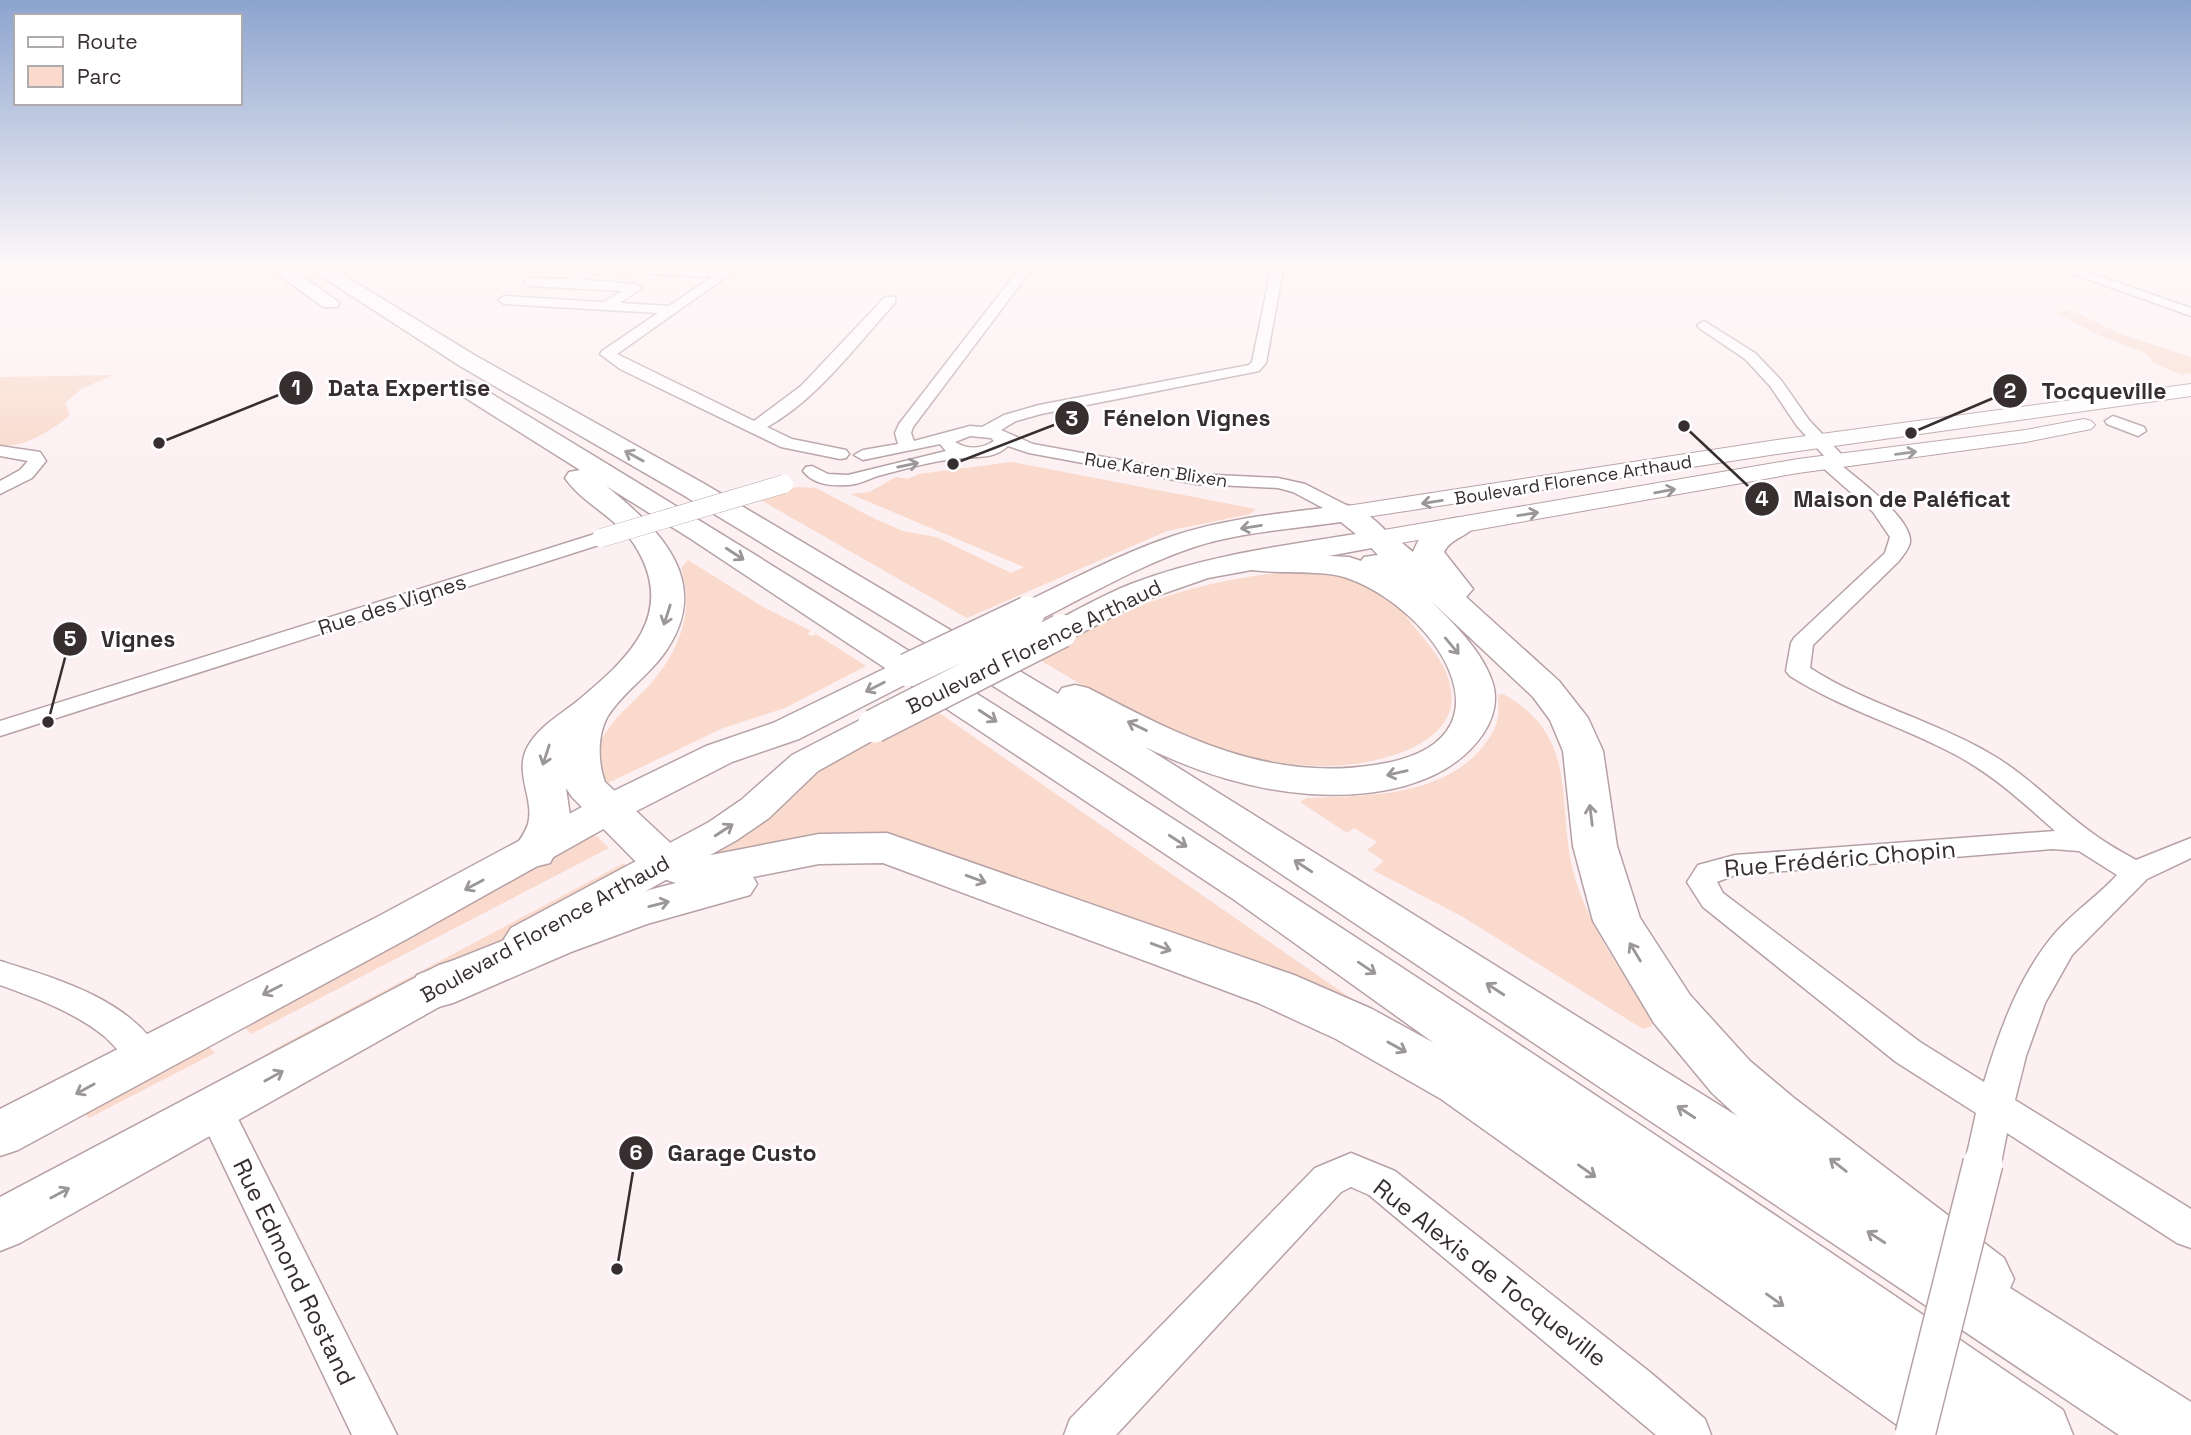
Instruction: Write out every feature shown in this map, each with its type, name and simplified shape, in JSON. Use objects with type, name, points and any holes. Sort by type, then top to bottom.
[{"type":"highway","points":[[421,332],[693,489],[933,633],[1184,789],[1598,1055],[2180,1435]]},
{"type":"highway","points":[[443,374],[702,533],[1249,888],[1759,1238],[2038,1435]]},
{"type":"highway","points":[[509,416],[645,537],[663,566],[670,588],[671,604],[667,621],[656,639],[592,708],[548,745],[542,762],[542,780],[551,817],[534,852]]},
{"type":"highway","points":[[693,489],[731,496],[1077,697],[1198,755],[1252,773],[1282,779],[1350,781],[1412,769],[1445,752],[1467,730],[1475,712],[1475,685],[1451,644],[1368,555],[1349,528]]},
{"type":"highway","points":[[1461,525],[1435,539],[1428,553],[1460,592],[1463,611]]},
{"type":"highway","points":[[1349,528],[1463,611],[1546,689],[1569,718],[1583,751],[1595,846],[1617,921],[1672,1009],[1731,1077],[1774,1115],[2180,1435]]},
{"type":"highway","points":[[1253,561],[1349,567],[1374,577],[1405,596]]},
{"type":"highway","points":[[592,708],[580,742],[578,761],[587,788],[664,863],[693,872],[711,872],[814,848],[887,848],[1276,989],[1354,1024],[1460,1083],[1970,1435]]},
{"type":"highway","points":[[435,989],[554,939],[635,910],[774,871],[833,861],[912,858]]},
{"type":"main road","name":"Boulevard Florence Arthaud","points":[[0,1225],[664,863],[742,817],[815,756],[1142,590],[1200,572],[1253,561],[1349,528]]},
{"type":"main road","name":"Boulevard Florence Arthaud","points":[[0,1134],[534,852],[723,773],[786,731],[1148,555],[1185,541],[1235,529],[1349,528]]},
{"type":"street","points":[[641,332],[607,354],[625,366],[787,443],[840,454],[863,455],[908,448],[970,431],[995,435],[1001,445],[988,451]]},
{"type":"street","points":[[754,428],[765,424],[793,401],[859,332]]},
{"type":"street","points":[[908,448],[902,433],[905,427],[978,332]]},
{"type":"street","points":[[995,435],[1010,418],[1050,407],[1254,368],[1259,363],[1265,332]]},
{"type":"street","points":[[1714,332],[1749,356],[1776,383],[1822,455],[1884,513],[1900,534],[1900,545],[1892,557],[1802,643],[1798,671],[1815,683],[1853,701],[1968,751],[2017,784],[2085,842]]},
{"type":"street","name":"Boulevard Florence Arthaud","points":[[1349,528],[1461,525],[1822,455],[2191,390]]},
{"type":"street","name":"Boulevard Florence Arthaud","points":[[1349,528],[1822,455],[2113,421],[2191,409]]},
{"type":"street","points":[[2113,421],[2138,430]]},
{"type":"street","name":"Rue Karen Blixen","points":[[995,435],[1029,448],[1196,479],[1278,483],[1299,488],[1349,528]]},
{"type":"street","points":[[950,437],[947,442],[949,446],[965,452]]},
{"type":"street","points":[[787,443],[816,472],[850,480],[873,472],[965,452]]},
{"type":"street","points":[[0,451],[21,452],[34,456],[37,461],[26,474],[0,489]]},
{"type":"street","name":"Rue Karen Blixen","points":[[965,452],[1022,454],[1174,482],[1286,492],[1349,528]]},
{"type":"street","points":[[816,472],[823,458],[840,454]]},
{"type":"street","points":[[863,455],[876,461],[878,465],[873,472]]},
{"type":"street","name":"Rue des Vignes","points":[[0,729],[816,472]]},
{"type":"street","name":"Rue Frédéric Chopin","points":[[1994,1107],[1908,1052],[1713,900],[1702,882],[1708,872],[1735,865],[2052,841],[2085,842],[2136,873]]},
{"type":"street","points":[[1915,1435],[1983,1163],[1994,1107],[2010,1054],[2037,987],[2055,955],[2087,918],[2136,873],[2191,848]]},
{"type":"street","points":[[0,973],[88,1008],[133,1040],[145,1056]]},
{"type":"street","points":[[1994,1107],[2191,1230]]},
{"type":"street","name":"Rue Edmond Rostand","points":[[214,1108],[375,1435]]},
{"type":"street","name":"Rue Alexis de Tocqueville","points":[[1086,1435],[1328,1180],[1351,1170],[1381,1184],[1636,1388],[1689,1435]]},
{"type":"green space","points":[[2093,332],[2116,332],[2191,357],[2191,373],[2182,375],[2154,363],[2145,353]]},
{"type":"green space","points":[[113,375],[81,389],[65,403],[70,415],[55,427],[29,441],[0,446],[0,377]]},
{"type":"green space","points":[[1012,462],[1256,509],[1250,514],[1167,531],[967,618],[759,499],[797,487],[816,488],[875,519],[903,531],[936,537],[1011,573],[1024,567],[850,494],[869,492],[896,477],[908,479],[919,474]]},
{"type":"green space","points":[[688,560],[765,608],[811,631],[807,634],[816,634],[866,666],[785,708],[723,728],[608,783],[598,761],[600,744],[609,728],[654,680],[673,651],[684,619],[685,585],[681,568]]},
{"type":"green space","points":[[1329,569],[1373,585],[1386,595],[1436,654],[1449,682],[1450,710],[1442,726],[1427,739],[1389,757],[1330,766],[1291,764],[1252,757],[1176,732],[1139,715],[1035,657],[1088,628],[1133,608],[1187,590],[1242,578]]},
{"type":"green space","points":[[1503,694],[1528,712],[1545,731],[1555,753],[1561,776],[1569,851],[1581,897],[1608,950],[1653,1017],[1652,1026],[1643,1029],[1463,917],[1373,870],[1384,861],[1367,850],[1377,842],[1354,828],[1347,833],[1300,802],[1307,798],[1400,791],[1444,777],[1463,765],[1486,743],[1497,721],[1498,695]]},
{"type":"green space","points":[[935,710],[1375,1015],[1292,979],[915,842],[880,836],[719,857],[700,854],[822,765]]},
{"type":"green space","points":[[592,835],[609,848],[251,1034],[238,1021]]},
{"type":"green space","points":[[624,863],[630,869],[629,872],[277,1062],[269,1052]]},
{"type":"green space","points":[[202,1040],[215,1053],[89,1118],[78,1106]]},
{"type":"place","name":"Maison de Paléficat","points":[[1684,426]]},
{"type":"place","name":"Tocqueville","points":[[1911,433]]},
{"type":"place","name":"Data Expertise","points":[[159,443]]},
{"type":"place","name":"Fénelon Vignes","points":[[953,464]]},
{"type":"place","name":"Vignes","points":[[48,722]]},
{"type":"place","name":"Garage Custo","points":[[617,1269]]}]
